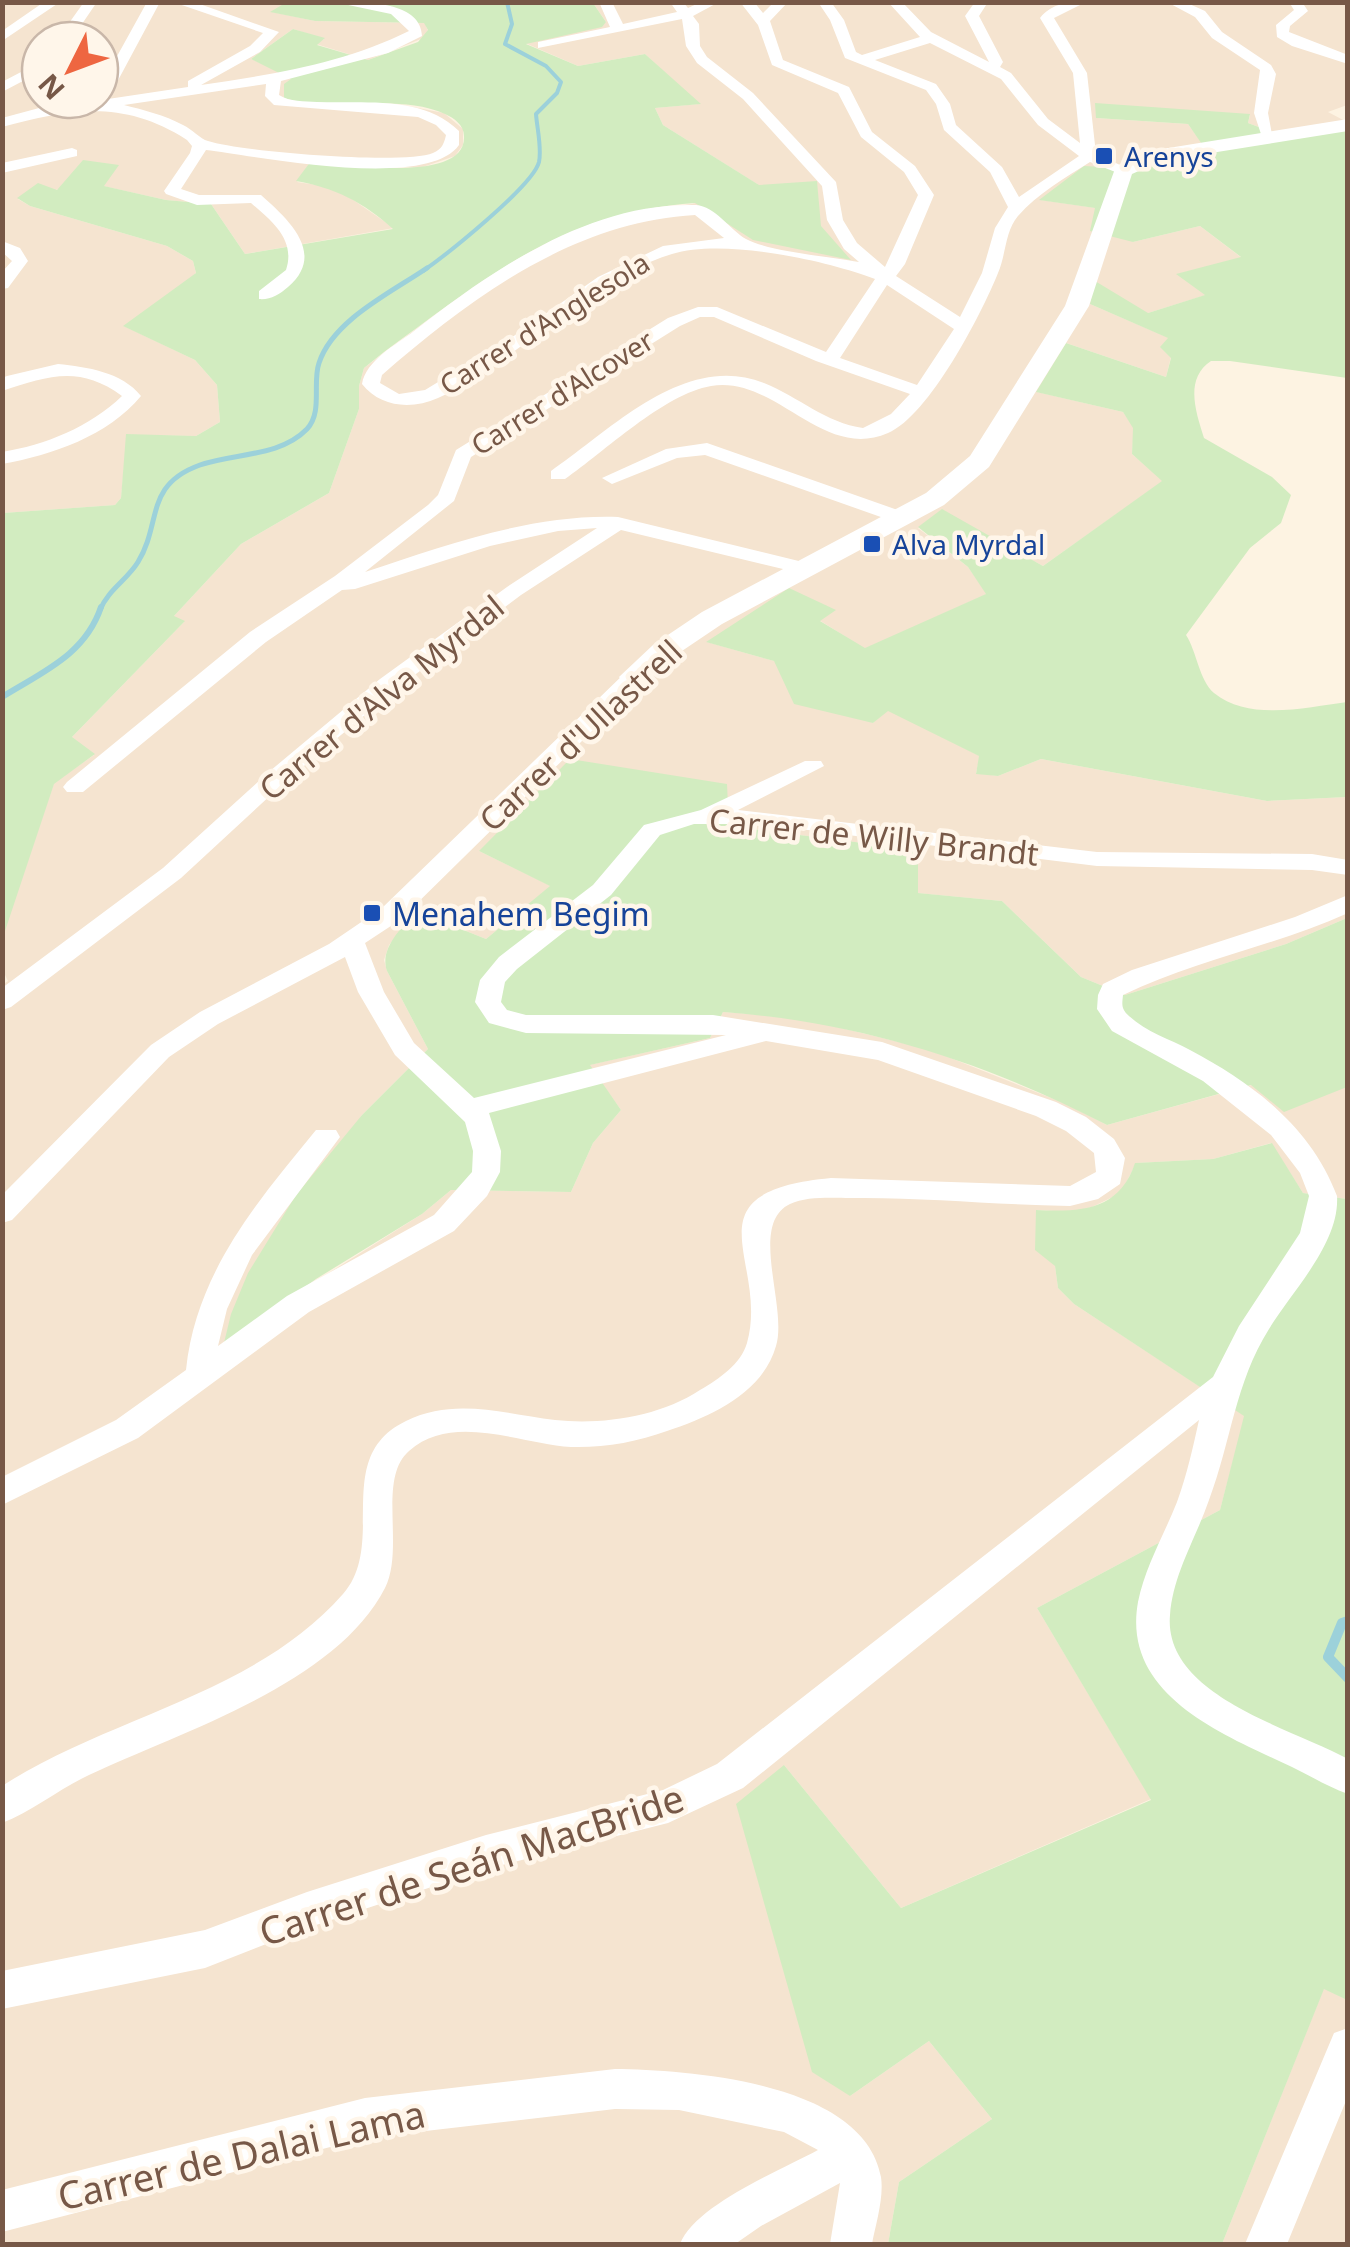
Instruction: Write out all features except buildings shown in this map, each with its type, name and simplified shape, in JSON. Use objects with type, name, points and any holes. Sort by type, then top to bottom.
[{"type":"street","points":[[2,37],[54,2]]},
{"type":"street","points":[[120,63],[154,2]]},
{"type":"street","points":[[179,2],[272,32],[256,49],[180,91]]},
{"type":"street","points":[[120,101],[274,78],[383,50],[417,33],[410,19],[396,11],[340,2]]},
{"type":"street","points":[[605,2],[619,30]]},
{"type":"street","points":[[542,44],[619,30],[681,8],[713,2]]},
{"type":"street","points":[[746,2],[763,20],[777,62],[844,90],[866,134],[910,169],[924,190],[925,202],[906,246],[830,360]]},
{"type":"street","points":[[763,20],[782,2]]},
{"type":"street","points":[[824,2],[840,27],[848,52],[932,87],[943,104],[949,128],[997,170],[1016,209]]},
{"type":"street","points":[[894,2],[931,38],[993,67],[1011,81],[1048,127],[1089,156],[1123,170],[1156,156],[1348,125]]},
{"type":"street","points":[[982,2],[972,16],[996,62],[993,67]]},
{"type":"street","points":[[1080,2],[1052,12],[1047,18],[1080,74],[1089,156]]},
{"type":"street","points":[[1173,2],[1200,14],[1216,35],[1266,68],[1269,74],[1261,114],[1268,137]]},
{"type":"street","points":[[1295,2],[1301,11],[1282,25],[1282,34],[1348,60]]},
{"type":"street","points":[[681,8],[692,24],[693,46],[702,60],[748,96],[823,176],[834,197],[838,229],[850,246],[886,278],[963,327]]},
{"type":"street","points":[[861,60],[931,38]]},
{"type":"street","points":[[120,111],[172,124],[190,134],[200,146],[393,164],[436,158],[453,143],[454,134],[448,125],[425,113],[280,102],[272,96],[274,78]]},
{"type":"street","points":[[200,146],[172,191],[197,200],[255,198],[287,227],[298,248],[288,282],[265,294]]},
{"type":"street","points":[[2,168],[72,153]]},
{"type":"street","points":[[558,476],[697,383],[719,378],[750,382],[826,423],[857,434],[888,426],[920,392],[963,327],[983,292],[1006,221],[1016,209],[1089,156]]},
{"type":"street","name":"Carrer d'Ullastrell","points":[[2,1213],[160,1050],[209,1018],[352,941],[391,914],[663,651],[712,618],[902,518],[960,481],[1000,431],[1077,306],[1123,170]]},
{"type":"street","name":"Carrer d'Anglesola","points":[[742,243],[700,210],[650,214],[596,227],[538,254],[500,279],[387,361],[373,374],[371,384],[382,395],[398,400],[430,395],[641,260],[685,246],[742,243],[859,267],[886,278]]},
{"type":"street","points":[[2,246],[14,250],[20,260],[2,284]]},
{"type":"street","name":"Carrer d'Alcover","points":[[75,787],[258,638],[435,509],[446,497],[463,454],[674,322],[698,312],[717,312],[830,360],[920,392]]},
{"type":"street","points":[[2,386],[24,375],[54,369],[123,386],[132,396],[102,418],[48,447],[2,458]]},
{"type":"street","points":[[612,478],[673,453],[706,449],[902,518]]},
{"type":"street","points":[[318,596],[450,552],[575,523],[618,523],[804,568]]},
{"type":"street","name":"Carrer d'Alva Myrdal","points":[[2,1001],[172,873],[278,776],[388,684],[502,599],[618,523]]},
{"type":"street","points":[[706,816],[813,766]]},
{"type":"street","name":"Carrer de Willy Brandt","points":[[2,1806],[51,1776],[263,1677],[342,1618],[370,1582],[377,1565],[380,1464],[399,1440],[429,1424],[450,1420],[574,1434],[629,1429],[660,1422],[729,1389],[745,1374],[766,1338],[767,1302],[754,1260],[754,1243],[764,1209],[777,1198],[792,1192],[846,1188],[1070,1196],[1088,1192],[1110,1177],[1111,1158],[1095,1136],[1046,1109],[882,1051],[690,1023],[526,1024],[498,1016],[488,1002],[493,980],[508,963],[602,890],[652,830],[706,816],[759,818],[1097,859],[1312,862],[1348,868]]},
{"type":"street","points":[[1348,903],[1247,944],[1141,976],[1112,990],[1111,1012],[1124,1024],[1221,1080],[1265,1113],[1298,1150],[1324,1198],[1322,1216],[1311,1238],[1248,1338],[1226,1384],[1199,1485],[1154,1608],[1153,1638],[1164,1662],[1184,1687],[1206,1705],[1348,1778]]},
{"type":"street","points":[[2,1492],[127,1429],[298,1304],[414,1243],[464,1206],[486,1172],[484,1134],[470,1110],[404,1049],[371,992],[352,941]]},
{"type":"street","points":[[470,1110],[663,1056],[776,1033]]},
{"type":"street","points":[[200,1378],[206,1320],[233,1258],[326,1137]]},
{"type":"street","name":"Carrer de Seán MacBride","points":[[2,1990],[205,1948],[306,1910],[486,1852],[668,1806],[730,1776],[1226,1384]]},
{"type":"street","points":[[1266,2244],[1348,2047]]},
{"type":"street","name":"Carrer de Dalai Lama","points":[[2,2211],[365,2118],[615,2090],[679,2090],[758,2104],[814,2124],[851,2154]]},
{"type":"street","points":[[701,2244],[746,2211],[851,2154],[860,2174],[862,2194],[851,2244]]},
{"type":"shaded area","points":[[287,2],[272,12],[315,21],[425,23],[426,37],[368,60],[316,44],[324,39],[293,29],[251,59],[360,103],[444,113],[463,129],[463,145],[455,156],[420,168],[311,161],[297,182],[324,186],[349,197],[394,228],[245,254],[211,204],[166,200],[103,186],[117,165],[56,190],[18,199],[30,206],[167,246],[193,261],[196,273],[184,285],[124,326],[195,360],[217,385],[220,422],[196,436],[127,435],[121,498],[115,505],[3,513],[2,3]]},
{"type":"shaded area","points":[[593,3],[1347,3],[1347,105],[1328,112],[1347,122],[1288,138],[1248,123],[1250,115],[1096,118],[1188,124],[1209,153],[1164,162],[1041,200],[1096,208],[1133,242],[1200,226],[1242,258],[1178,274],[1206,295],[1148,313],[1090,304],[1169,338],[1171,357],[1166,377],[1066,343],[1037,392],[1123,412],[1134,428],[1132,454],[1163,481],[1043,566],[942,510],[918,528],[968,567],[987,594],[865,649],[819,620],[835,610],[707,642],[774,661],[873,723],[888,710],[980,756],[976,773],[998,776],[1041,759],[1267,801],[1347,797],[1347,918],[1286,944],[1125,995],[1081,977],[1002,901],[917,893],[917,850],[728,826],[479,851],[551,886],[486,939],[416,911],[389,945],[384,960],[387,971],[428,1049],[362,1115],[343,1144],[272,1309],[422,1214],[451,1190],[571,1192],[593,1143],[621,1110],[589,1065],[710,1038],[723,1012],[796,1017],[928,1049],[1064,1103],[1107,1125],[1252,1085],[1347,1087],[1347,1199],[1303,1193],[1271,1143],[1213,1159],[1136,1163],[1121,1193],[1092,1207],[1071,1212],[1037,1210],[1058,1288],[1074,1304],[1245,1416],[1220,1510],[1037,1608],[1151,1799],[901,1908],[784,1765],[850,2096],[929,2041],[992,2119],[899,2182],[888,2244],[3,2244],[2,985],[8,981],[3,971],[2,937],[54,783],[94,755],[71,738],[184,622],[173,617],[241,544],[329,493],[359,409],[364,368],[474,286],[555,237],[622,214],[692,204],[757,184],[663,125],[655,108],[699,104],[645,54],[578,66],[525,43],[606,22]]},
{"type":"shaded area","points":[[1324,1988],[1347,2000],[1347,2244],[1222,2244]]},
{"type":"green space","points":[[287,2],[593,3],[606,22],[602,27],[526,44],[578,66],[645,54],[701,104],[655,108],[663,125],[759,185],[817,181],[821,226],[851,260],[753,240],[695,203],[648,209],[566,234],[529,253],[457,298],[384,352],[364,368],[359,409],[329,493],[241,544],[174,616],[185,621],[72,737],[95,754],[54,784],[3,937],[3,513],[115,505],[121,498],[126,434],[196,436],[220,422],[217,385],[195,360],[123,326],[196,273],[193,261],[167,246],[30,206],[17,198],[38,183],[57,190],[83,160],[119,165],[104,186],[166,200],[211,204],[245,254],[393,229],[348,198],[296,181],[311,161],[373,167],[424,166],[445,161],[459,151],[464,136],[455,120],[426,108],[386,103],[324,104],[284,98],[284,84],[291,79],[251,59],[293,29],[325,38],[317,45],[368,60],[418,42],[428,30],[424,23],[315,21],[270,12]]},
{"type":"green space","points":[[1095,103],[1250,114],[1248,123],[1288,138],[1347,129],[1347,378],[1230,361],[1211,361],[1197,377],[1194,396],[1204,438],[1272,477],[1291,495],[1281,523],[1250,548],[1186,635],[1209,687],[1228,702],[1279,710],[1347,702],[1347,797],[1267,801],[1041,759],[998,776],[976,774],[979,756],[888,711],[873,723],[794,704],[774,661],[706,642],[789,588],[836,610],[820,621],[865,648],[986,594],[968,567],[918,527],[942,509],[1043,566],[1162,481],[1132,454],[1133,428],[1123,412],[1036,392],[1066,343],[1166,377],[1171,358],[1160,347],[1168,338],[1090,304],[1095,281],[1148,313],[1205,295],[1176,274],[1241,257],[1200,226],[1133,242],[1090,231],[1095,208],[1039,200],[1084,166],[1141,169],[1208,153],[1188,124],[1096,118]]},
{"type":"green space","points":[[570,759],[727,784],[729,826],[918,850],[918,893],[1002,901],[1081,977],[1125,995],[1286,944],[1347,918],[1347,1087],[1284,1112],[1251,1085],[1107,1125],[1015,1082],[921,1049],[824,1025],[723,1012],[710,1038],[590,1065],[621,1110],[593,1143],[571,1192],[451,1190],[422,1214],[316,1279],[223,1347],[248,1273],[296,1195],[362,1115],[428,1049],[387,971],[386,954],[393,939],[416,911],[486,939],[550,886],[479,851]]},
{"type":"green space","points":[[1272,1143],[1303,1193],[1347,1199],[1347,2000],[1324,1989],[1222,2244],[888,2244],[899,2182],[992,2119],[929,2041],[850,2096],[812,2072],[736,1804],[784,1765],[901,1908],[1151,1800],[1037,1608],[1220,1510],[1244,1416],[1074,1304],[1058,1288],[1055,1266],[1035,1250],[1036,1210],[1083,1209],[1109,1199],[1128,1179],[1135,1163],[1213,1159]]},
{"type":"waterway","points":[[426,269],[506,203],[539,162],[536,114],[557,93],[561,82],[546,66],[505,44],[512,24],[507,2]]},
{"type":"waterway","points":[[100,610],[138,562],[157,506],[170,483],[200,465],[284,445],[307,429],[315,414],[319,363],[337,333],[365,308],[426,269]]},
{"type":"waterway","points":[[423,271],[426,269]]},
{"type":"waterway","points":[[2,697],[73,650],[94,624],[101,607]]},
{"type":"waterway","points":[[1348,1621],[1342,1623],[1328,1657],[1348,1678]]},
{"type":"place","name":"Arenys","points":[[1104,156]]},
{"type":"place","name":"Alva Myrdal","points":[[872,544]]},
{"type":"place","name":"Menahem Begim","points":[[372,913]]}]
